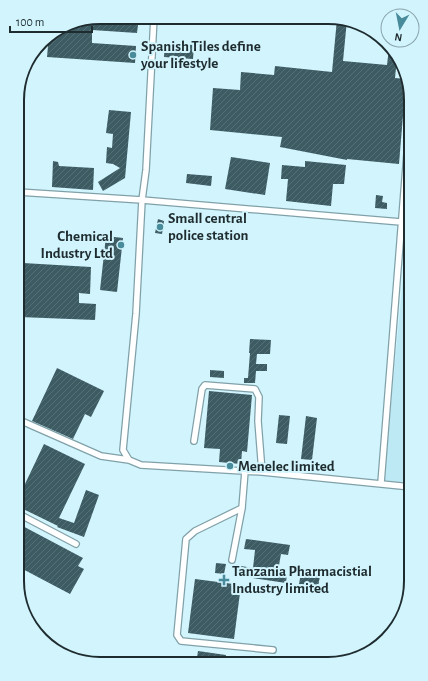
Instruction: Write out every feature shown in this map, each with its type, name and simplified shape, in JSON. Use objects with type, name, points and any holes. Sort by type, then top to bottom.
[{"type":"street","points":[[129,460],[123,450],[136,314],[142,200],[146,170],[154,24]]},
{"type":"street","points":[[24,192],[142,200],[402,222]]},
{"type":"street","points":[[381,484],[404,196]]},
{"type":"street","points":[[194,441],[202,389],[206,385],[255,389],[259,397],[262,472]]},
{"type":"street","points":[[24,422],[101,456],[129,460],[141,465],[262,472],[404,486]]},
{"type":"street","points":[[232,560],[242,508],[246,471]]},
{"type":"street","points":[[242,508],[195,531],[186,539],[177,635],[181,641],[273,650]]},
{"type":"street","points":[[24,517],[76,544]]},
{"type":"shaded area","points":[[404,266],[404,482],[384,481]]},
{"type":"building","points":[[95,24],[138,24],[137,33],[92,30],[92,43],[136,46],[135,63],[47,57],[48,45],[50,43],[62,34],[76,28]]},
{"type":"building","points":[[336,25],[346,27],[343,61],[387,65],[388,54],[396,67],[395,78],[401,79],[403,85],[404,103],[399,164],[347,160],[280,147],[282,137],[210,130],[213,88],[240,90],[241,72],[274,75],[275,66],[332,72]]},
{"type":"building","points":[[165,43],[194,45],[193,59],[164,57]]},
{"type":"building","points":[[109,110],[131,112],[125,178],[103,191],[98,182],[120,168],[113,164],[106,163],[107,147],[112,148],[113,134],[106,133]]},
{"type":"building","points":[[231,157],[270,163],[265,195],[225,189]]},
{"type":"building","points":[[53,161],[58,162],[59,166],[94,168],[93,190],[52,187]]},
{"type":"building","points":[[305,161],[346,165],[344,184],[333,184],[331,206],[286,201],[288,179],[281,179],[282,165],[305,167]]},
{"type":"building","points":[[187,174],[212,176],[211,186],[186,183]]},
{"type":"building","points":[[376,195],[383,196],[382,202],[387,203],[387,209],[375,208]]},
{"type":"building","name":"Small central police station","points":[[158,219],[164,221],[162,234],[155,233]]},
{"type":"building","points":[[106,236],[123,238],[117,292],[100,290]]},
{"type":"building","points":[[24,263],[91,267],[90,294],[79,293],[79,303],[96,304],[95,320],[24,317]]},
{"type":"building","points":[[250,339],[271,340],[270,354],[257,354],[256,364],[267,364],[267,371],[256,371],[255,383],[244,383],[244,378],[248,378]]},
{"type":"building","points":[[57,368],[104,391],[91,417],[85,414],[73,439],[32,421]]},
{"type":"building","points":[[210,370],[224,371],[224,378],[210,377]]},
{"type":"building","points":[[209,391],[252,395],[247,452],[242,451],[241,464],[219,462],[220,449],[204,448]]},
{"type":"building","points":[[279,415],[290,416],[287,444],[276,443]]},
{"type":"building","points":[[306,416],[317,418],[312,460],[301,459]]},
{"type":"building","points":[[44,444],[85,464],[59,518],[74,523],[86,490],[99,495],[84,537],[57,527],[58,526],[24,509],[25,484]]},
{"type":"building","points":[[24,527],[83,558],[78,566],[84,569],[70,594],[24,570]]},
{"type":"building","points":[[246,539],[290,545],[288,555],[281,554],[278,571],[287,573],[286,583],[233,575],[235,565],[253,568],[255,550],[244,549]]},
{"type":"building","points":[[216,563],[226,564],[224,574],[215,573]]},
{"type":"building","points":[[301,573],[320,576],[318,587],[299,584]]},
{"type":"building","points":[[195,579],[241,585],[234,639],[188,633]]},
{"type":"building","points":[[198,651],[226,655],[226,657],[197,657]]},
{"type":"place","name":"Spanish Tiles define your lifestyle","points":[[133,55]]},
{"type":"place","name":"Small central police station","points":[[160,227]]},
{"type":"place","name":"Chemical Industry Ltd","points":[[121,245]]},
{"type":"place","name":"Menelec limited","points":[[230,466]]},
{"type":"place","name":"Tanzania Pharmacistial Industry limited","points":[[224,580]]}]
